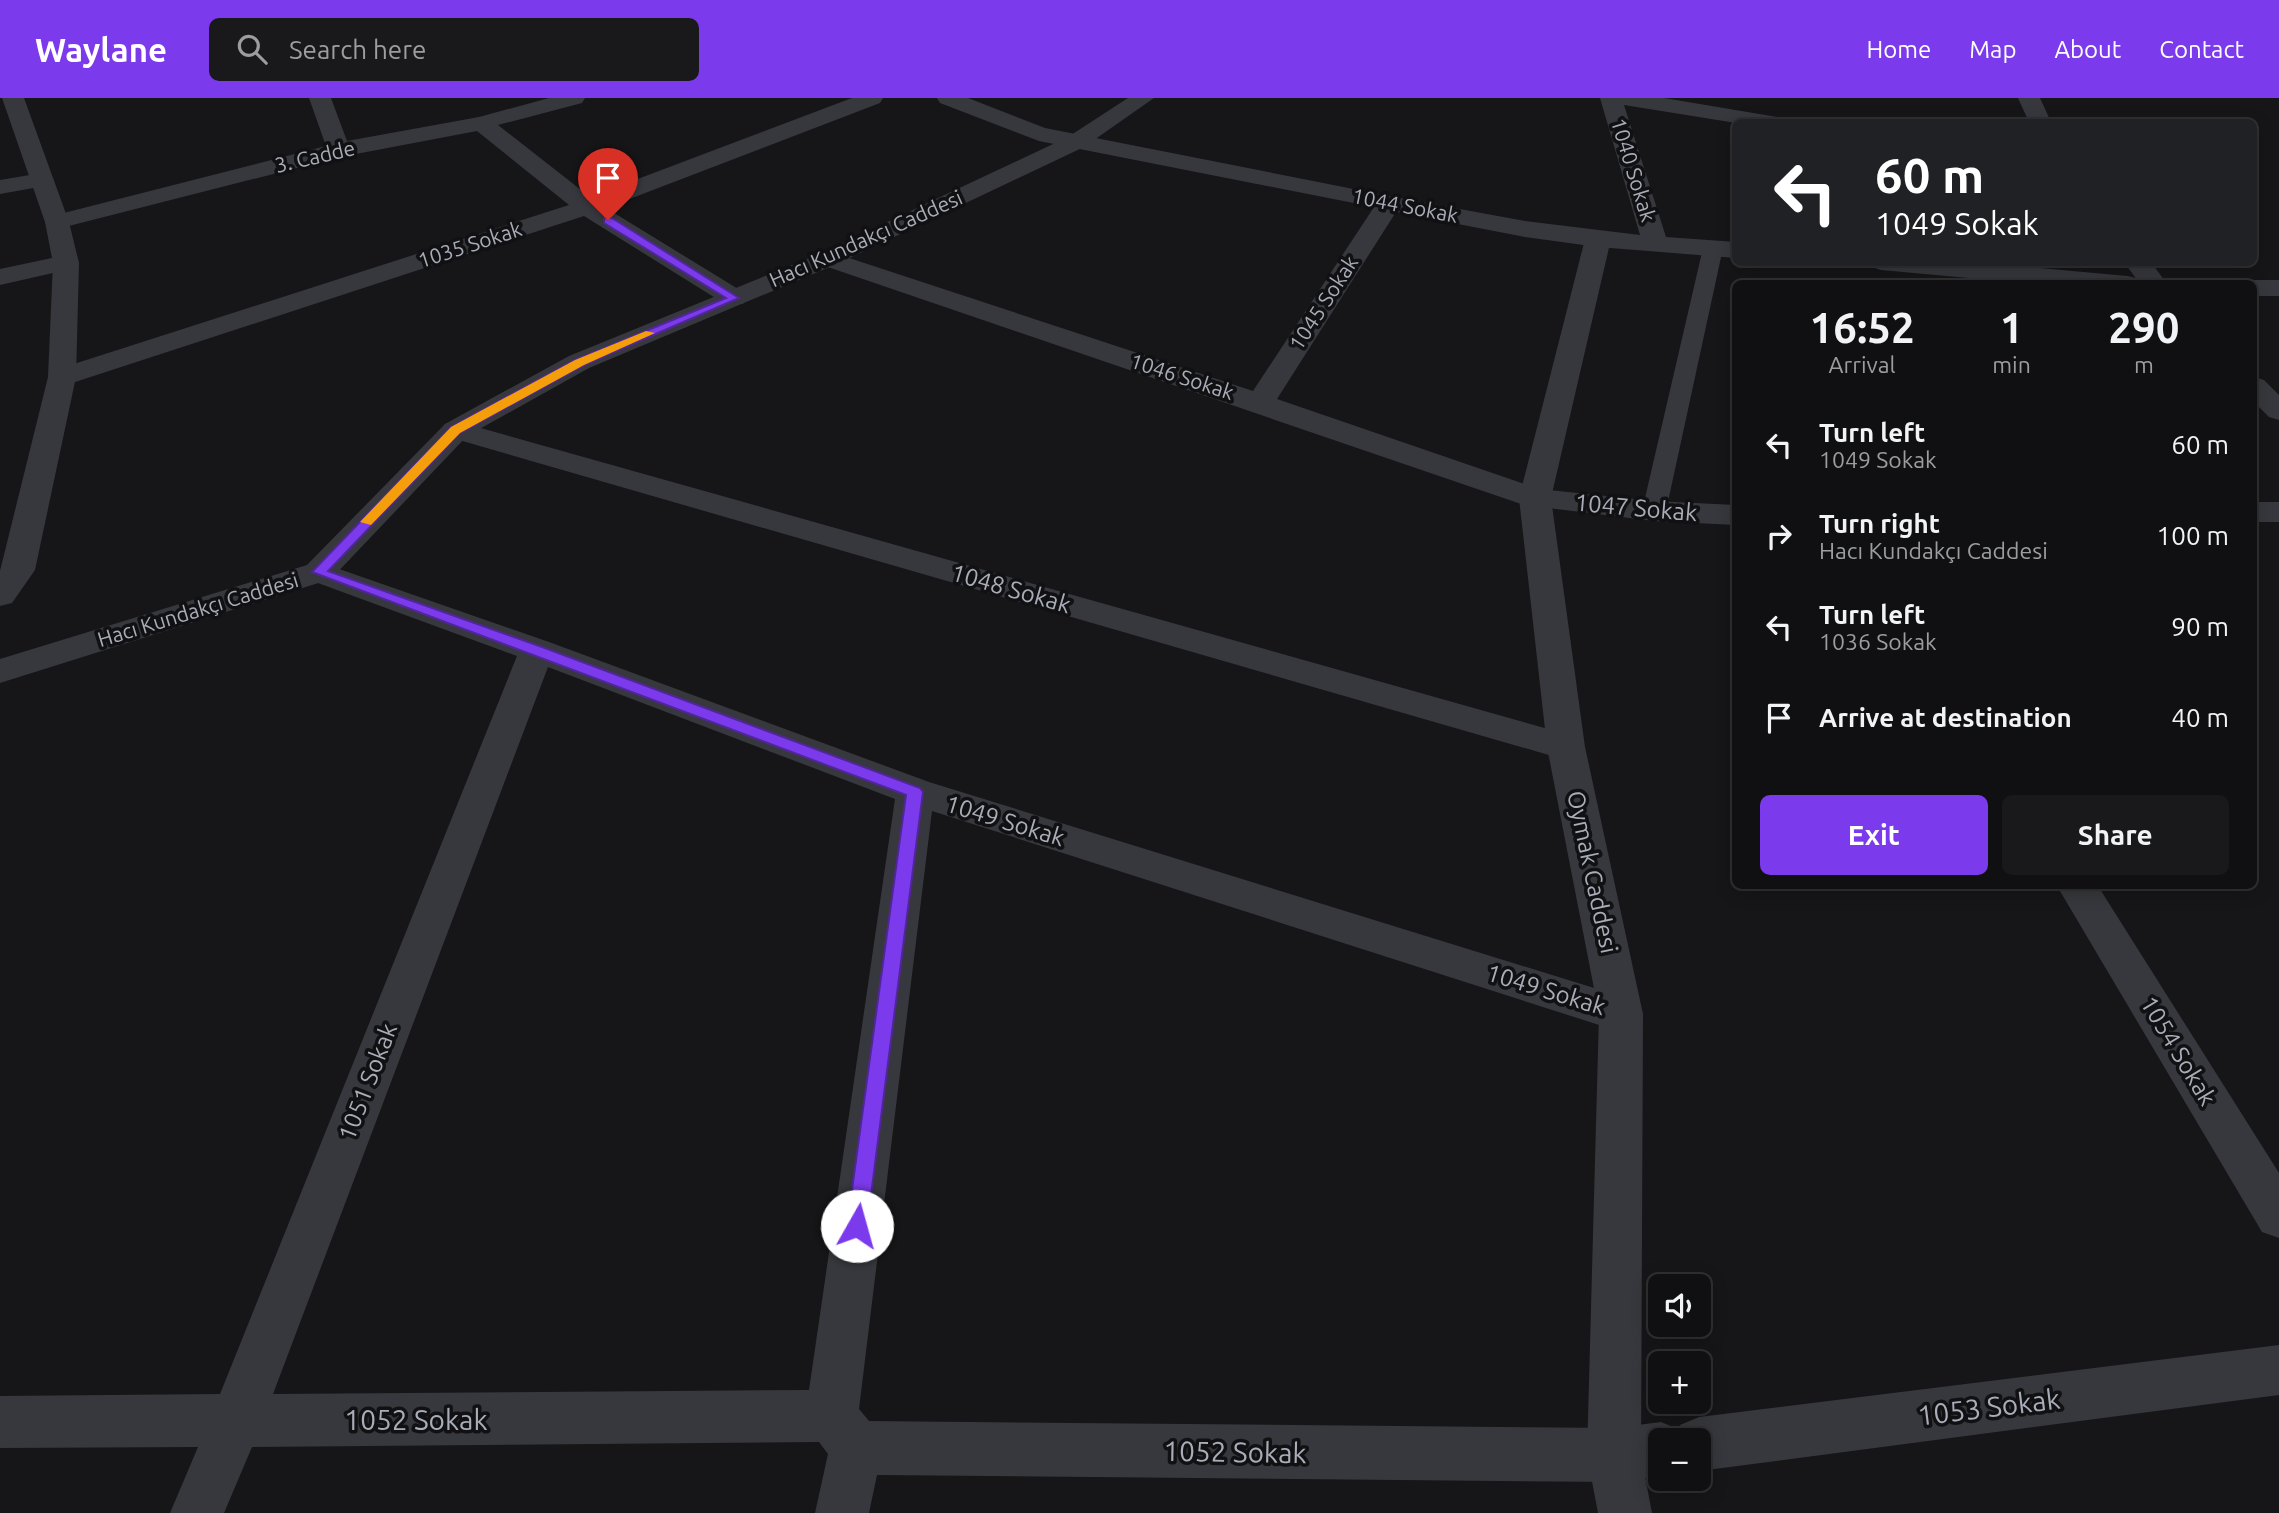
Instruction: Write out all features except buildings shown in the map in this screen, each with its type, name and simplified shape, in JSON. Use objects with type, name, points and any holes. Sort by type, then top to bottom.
[{"type":"street","points":[[0,595],[18,570],[62,377],[66,263],[57,222],[13,98]]},
{"type":"street","points":[[320,98],[339,150]]},
{"type":"street","name":"1035 Sokak","points":[[62,377],[587,207],[872,98]]},
{"type":"street","name":"1044 Sokak","points":[[948,98],[1007,124],[1076,142],[1389,203],[1598,239],[1725,249]]},
{"type":"street","name":"Hacı Kundakçı Caddesi","points":[[0,671],[319,572],[456,430],[579,362],[828,259],[1076,142],[1143,98]]},
{"type":"street","name":"1040 Sokak","points":[[1611,98],[1655,242]]},
{"type":"street","points":[[1624,98],[1751,119]]},
{"type":"street","points":[[2029,98],[2039,119]]},
{"type":"street","name":"3. Cadde","points":[[57,222],[339,150],[481,123],[568,99]]},
{"type":"street","points":[[481,123],[587,207],[734,298]]},
{"type":"street","points":[[0,187],[42,180]]},
{"type":"street","name":"1045 Sokak","points":[[1260,402],[1389,203]]},
{"type":"street","name":"Oymak Caddesi","points":[[1598,239],[1535,499],[1566,747],[1621,1014],[1638,1452],[1625,1513]]},
{"type":"street","name":"1046 Sokak","points":[[828,259],[1260,402],[1535,499]]},
{"type":"street","points":[[0,277],[66,263]]},
{"type":"street","points":[[1926,266],[2082,280]]},
{"type":"street","points":[[2140,266],[2151,280]]},
{"type":"street","points":[[2257,288],[2279,288]]},
{"type":"street","points":[[2257,389],[2279,411]]},
{"type":"street","name":"1048 Sokak","points":[[456,430],[1566,747]]},
{"type":"street","name":"1047 Sokak","points":[[1535,499],[1654,511],[1732,515]]},
{"type":"street","points":[[2257,512],[2279,512]]},
{"type":"street","name":"1049 Sokak","points":[[319,572],[537,650],[915,792],[1621,1014]]},
{"type":"street","name":"1051 Sokak","points":[[197,1513],[236,1421],[537,650]]},
{"type":"street","points":[[842,1513],[844,1432],[915,792]]},
{"type":"street","name":"1054 Sokak","points":[[2079,889],[2279,1216]]},
{"type":"street","name":"1053 Sokak","points":[[1711,1442],[2279,1370]]},
{"type":"street","name":"1052 Sokak","points":[[0,1422],[236,1421],[844,1432],[1638,1452]]},
{"type":"lane","points":[[1654,511],[1725,249]]},
{"type":"slow traffic","points":[[367,522],[456,430],[579,362],[650,333]]},
{"type":"route","points":[[608,220],[734,298],[579,362],[456,430],[319,572],[537,650],[915,792],[857,1226]]}]
